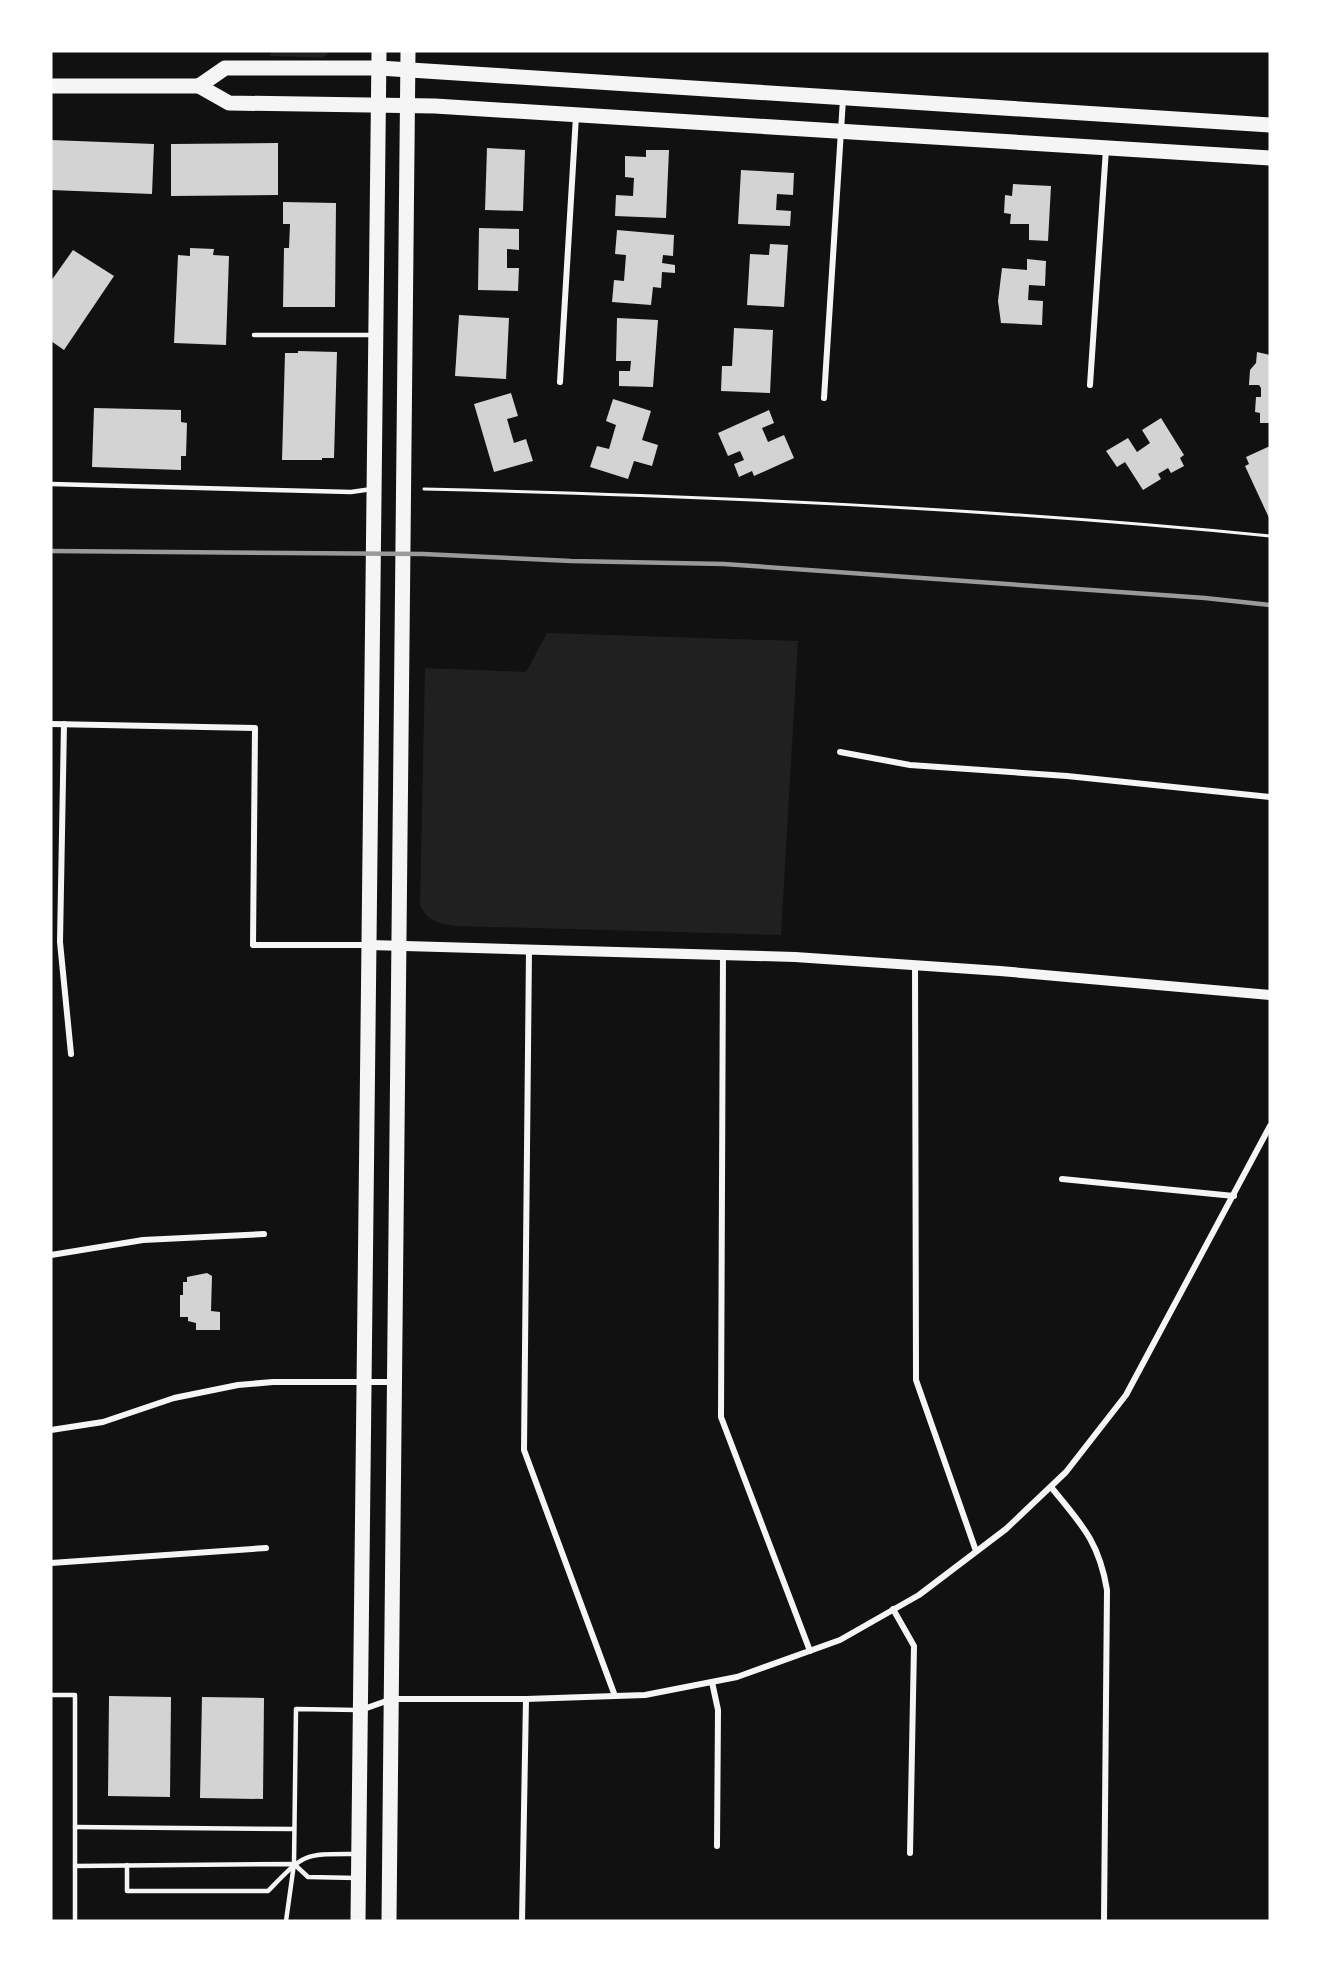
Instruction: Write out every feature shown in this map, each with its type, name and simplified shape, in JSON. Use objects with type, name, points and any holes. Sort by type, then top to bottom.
[{"type":"main road","points":[[379,51],[393,104],[399,946],[389,1921]]},
{"type":"main road","points":[[358,1921],[377,335],[393,104],[408,69],[408,51]]},
{"type":"main road","points":[[200,86],[225,68],[385,68],[1270,125]]},
{"type":"main road","points":[[51,86],[200,86],[229,103],[393,104],[1270,158]]},
{"type":"street","points":[[824,398],[843,98]]},
{"type":"street","points":[[560,382],[576,114]]},
{"type":"street","points":[[1090,385],[1106,147]]},
{"type":"street","points":[[51,724],[255,728],[253,945],[370,945],[723,954],[915,965],[1270,995]]},
{"type":"street","points":[[64,724],[60,942],[71,1054]]},
{"type":"street","points":[[840,752],[910,765],[1067,776],[1270,797]]},
{"type":"street","points":[[529,950],[524,1450],[615,1696]]},
{"type":"street","points":[[723,954],[722,1417],[810,1651]]},
{"type":"street","points":[[915,965],[916,1380],[976,1551]]},
{"type":"street","points":[[360,1710],[392,1699],[526,1699],[645,1695],[737,1677],[840,1640],[919,1595],[1006,1529],[1051,1487],[1066,1472],[1126,1395],[1270,1126]]},
{"type":"street","points":[[1062,1179],[1234,1196]]},
{"type":"street","points":[[51,1255],[143,1240],[264,1234]]},
{"type":"street","points":[[51,1430],[104,1422],[174,1398],[238,1385],[395,1382]]},
{"type":"street","points":[[1051,1487],[1090,1534],[1102,1562],[1107,1590],[1104,1921]]},
{"type":"street","points":[[51,1563],[267,1548]]},
{"type":"street","points":[[893,1609],[914,1646],[910,1853]]},
{"type":"street","points":[[712,1682],[718,1710],[717,1846]]},
{"type":"street","points":[[522,1921],[526,1699]]},
{"type":"lane","points":[[254,334],[377,335]]},
{"type":"lane","points":[[51,484],[351,492],[375,489]]},
{"type":"lane","points":[[51,1695],[75,1695],[75,1921]]},
{"type":"lane","points":[[286,1921],[294,1864],[296,1709],[360,1710]]},
{"type":"lane","points":[[75,1827],[294,1829]]},
{"type":"lane","points":[[127,1865],[128,1891],[268,1892],[294,1864],[312,1853],[360,1854]]},
{"type":"lane","points":[[75,1866],[294,1864],[308,1877],[360,1878]]},
{"type":"path","points":[[424,489],[871,504],[1270,536]]},
{"type":"shaded area","points":[[270,51],[332,51],[322,58],[270,56]]},
{"type":"shaded area","points":[[547,633],[798,641],[781,935],[459,926],[435,922],[423,911],[420,905],[425,668],[526,672]]},
{"type":"building","points":[[51,140],[154,144],[152,194],[51,190]]},
{"type":"building","points":[[278,143],[278,195],[171,196],[171,144]]},
{"type":"building","points":[[487,148],[525,150],[523,211],[485,210]]},
{"type":"building","points":[[646,150],[669,150],[666,218],[615,216],[616,195],[633,196],[634,178],[625,177],[625,156],[646,157]]},
{"type":"building","points":[[741,170],[794,173],[793,195],[777,194],[776,210],[791,211],[790,226],[738,224]]},
{"type":"building","points":[[1013,184],[1051,186],[1048,241],[1029,240],[1029,224],[1010,224],[1011,214],[1004,213],[1005,195],[1012,196]]},
{"type":"building","points":[[283,202],[336,203],[335,307],[283,307],[284,248],[289,248],[290,224],[283,224]]},
{"type":"building","points":[[479,228],[519,229],[519,250],[507,249],[507,268],[519,268],[518,291],[478,290]]},
{"type":"building","points":[[617,230],[674,235],[673,256],[663,255],[662,263],[675,265],[675,273],[662,272],[661,288],[653,287],[651,305],[612,302],[614,280],[624,281],[626,255],[615,254]]},
{"type":"building","points":[[770,244],[788,245],[784,307],[747,305],[750,254],[769,255]]},
{"type":"building","points":[[190,248],[214,249],[213,255],[229,256],[226,345],[174,343],[178,255],[190,256]]},
{"type":"building","points":[[73,250],[114,276],[64,350],[51,341],[51,281]]},
{"type":"building","points":[[1027,259],[1046,261],[1045,286],[1029,285],[1028,300],[1043,301],[1042,325],[1001,323],[998,301],[1002,268],[1027,270]]},
{"type":"building","points":[[459,315],[509,318],[506,379],[455,376]]},
{"type":"building","points":[[617,318],[658,320],[653,387],[619,386],[619,371],[630,371],[631,361],[616,361]]},
{"type":"building","points":[[734,328],[773,330],[770,393],[721,391],[722,366],[732,366]]},
{"type":"building","points":[[298,351],[337,352],[334,458],[282,460],[285,353],[298,353]]},
{"type":"building","points":[[1257,352],[1270,355],[1270,423],[1260,423],[1260,413],[1255,412],[1256,397],[1261,397],[1261,388],[1259,385],[1249,385],[1250,370],[1256,363]]},
{"type":"building","points":[[511,393],[518,416],[507,419],[514,443],[526,439],[533,461],[494,472],[474,404]]},
{"type":"building","points":[[613,399],[651,411],[642,440],[658,445],[652,466],[634,461],[628,479],[590,467],[597,446],[609,449],[616,425],[606,421]]},
{"type":"building","points":[[94,408],[181,410],[181,422],[187,423],[186,456],[181,456],[181,470],[92,467]]},
{"type":"building","points":[[769,410],[774,423],[762,428],[768,442],[784,435],[794,458],[754,476],[752,471],[739,477],[734,464],[744,460],[740,451],[728,456],[718,433]]},
{"type":"building","points":[[1161,418],[1184,455],[1180,458],[1184,466],[1171,473],[1168,468],[1158,474],[1161,479],[1143,490],[1125,462],[1117,467],[1106,451],[1128,438],[1137,452],[1150,443],[1142,430]]},
{"type":"building","points":[[1270,446],[1270,520],[1245,466],[1249,464],[1246,457]]},
{"type":"building","points":[[207,1273],[212,1276],[211,1311],[220,1312],[220,1330],[196,1330],[196,1323],[188,1321],[188,1317],[180,1317],[180,1295],[183,1295],[183,1282],[187,1282],[187,1277]]},
{"type":"building","points":[[109,1696],[171,1697],[170,1797],[108,1796]]},
{"type":"building","points":[[202,1697],[264,1698],[263,1799],[200,1798]]},
{"type":"railway","points":[[51,551],[423,554],[571,561],[724,564],[1205,598],[1270,605]]}]
